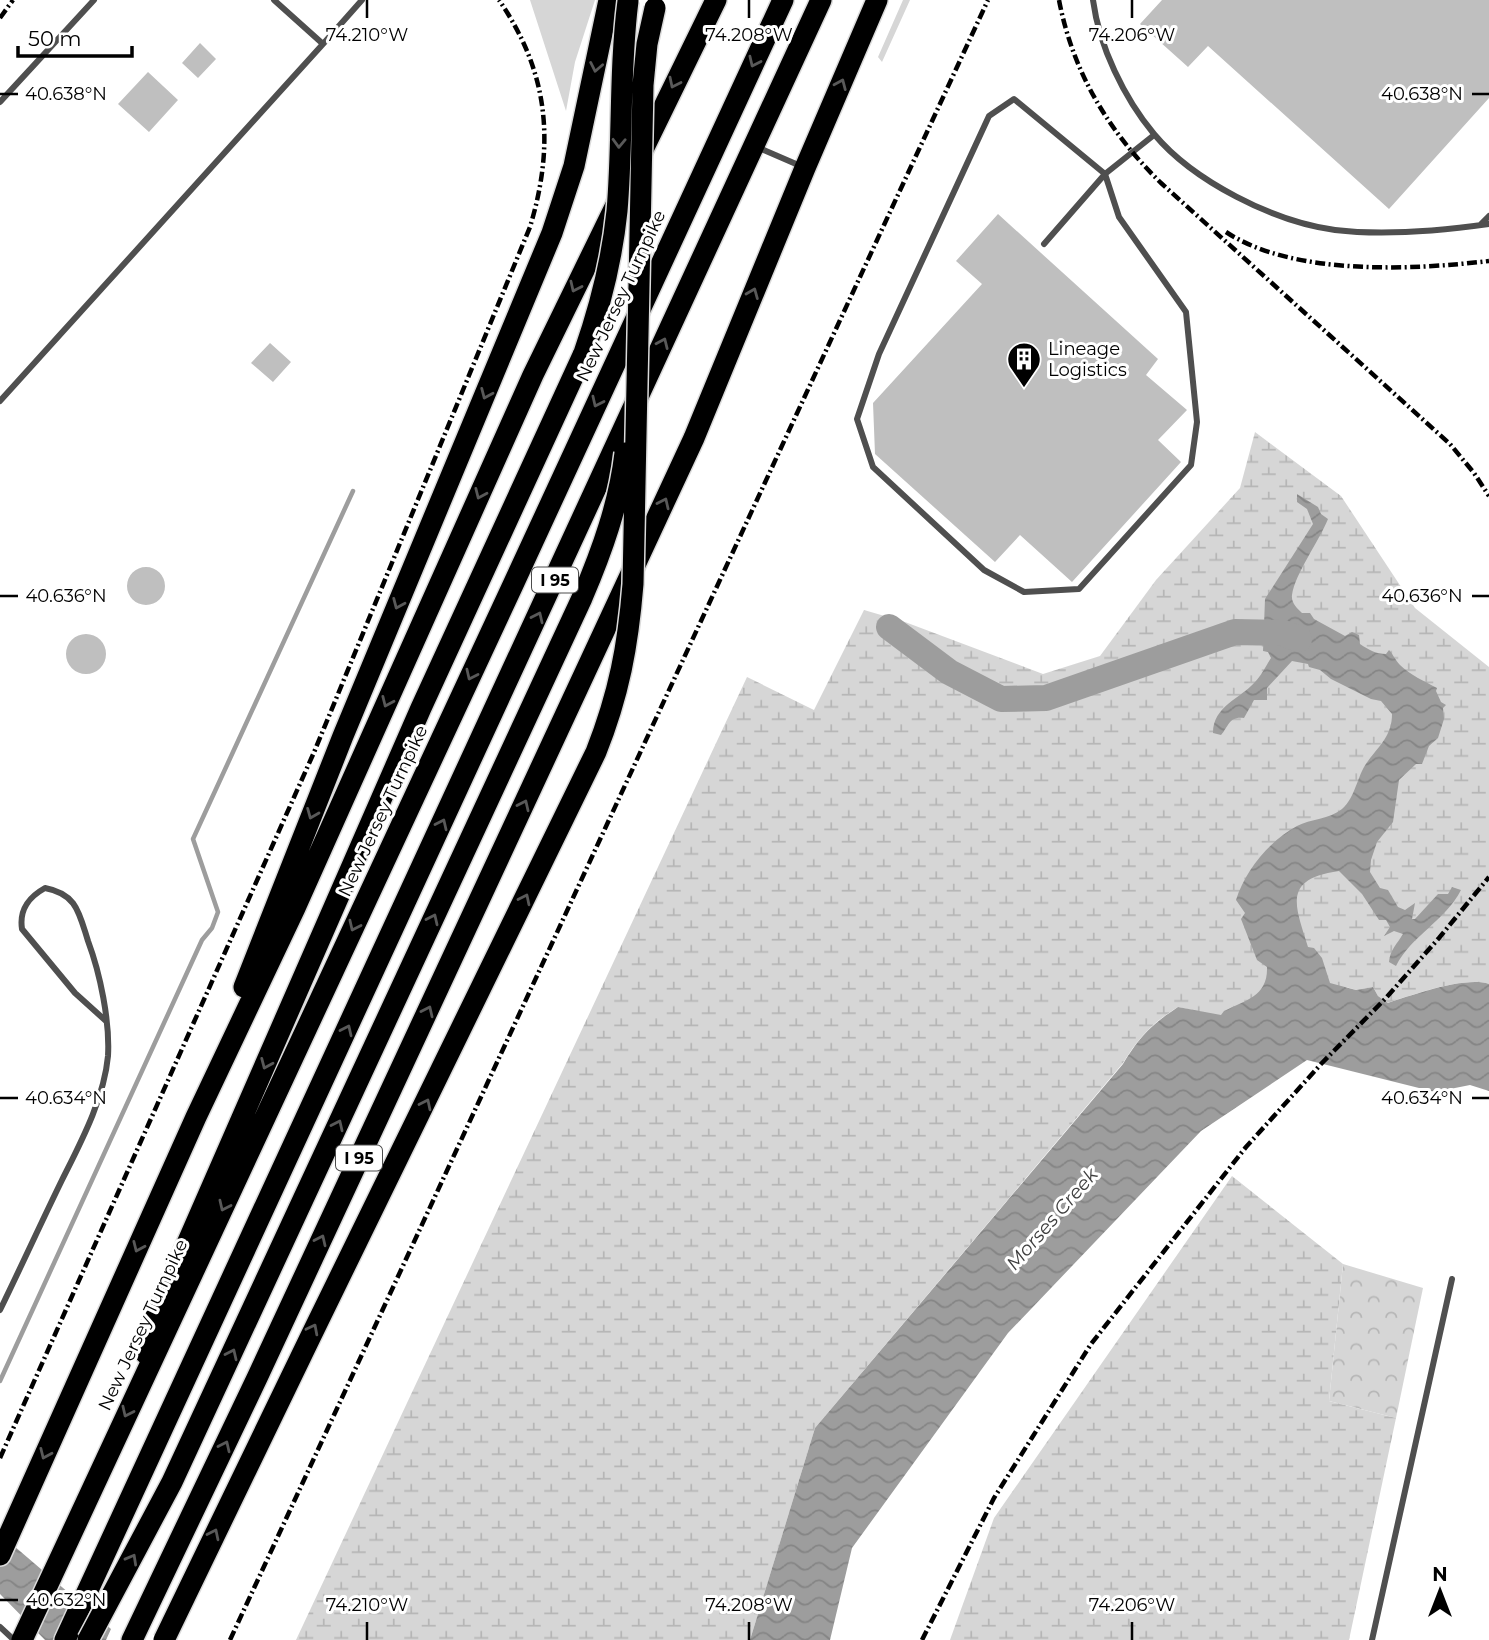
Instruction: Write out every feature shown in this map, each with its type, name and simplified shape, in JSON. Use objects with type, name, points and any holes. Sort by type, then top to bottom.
[{"type":"highway","points":[[197,1117],[264,934],[338,748],[552,233],[622,0]]},
{"type":"highway","points":[[244,1139],[421,708],[584,353],[599,309],[617,211],[622,0]]},
{"type":"highway","name":"New Jersey Turnpike","points":[[0,1555],[197,1117],[295,908],[539,363],[716,0]]},
{"type":"highway","name":"New Jersey Turnpike","points":[[22,1640],[141,1383],[244,1139],[783,0]]},
{"type":"highway","name":"I 95","points":[[65,1640],[821,0]]},
{"type":"highway","name":"I 95","points":[[132,1640],[694,438],[877,0]]},
{"type":"highway","points":[[164,1640],[305,1345],[590,765],[611,713],[622,674],[630,629],[633,584],[643,85],[647,44],[656,4]]},
{"type":"highway","points":[[88,1640],[172,1482],[602,552],[614,513],[624,464],[637,347]]},
{"type":"lane","points":[[0,102],[94,0]]},
{"type":"lane","points":[[274,0],[323,44]]},
{"type":"lane","points":[[0,401],[362,0]]},
{"type":"lane","points":[[1093,0],[1096,25],[1109,61],[1154,135],[1212,183],[1253,205],[1296,222],[1335,230],[1391,232],[1489,224]]},
{"type":"lane","points":[[1014,99],[1105,174],[1119,217],[1186,313],[1196,422],[1191,465],[1079,589],[1024,592],[984,570],[873,467],[857,419],[878,354],[989,116],[1014,99]]},
{"type":"lane","points":[[1044,244],[1105,174],[1154,135]]},
{"type":"lane","points":[[753,146],[805,168]]},
{"type":"lane","points":[[1480,225],[1489,216]]},
{"type":"lane","points":[[0,1310],[97,1103],[108,1056],[106,1021],[93,955],[73,900],[60,891],[45,888],[32,895],[23,908],[20,918],[22,929],[75,993],[106,1021]]},
{"type":"lane","points":[[1372,1640],[1452,1279]]},
{"type":"lane","points":[[0,1627],[14,1640]]},
{"type":"green space","points":[[530,0],[595,0],[575,62],[566,111]]},
{"type":"green space","points":[[903,0],[910,0],[882,62],[878,57]]},
{"type":"green space","points":[[1255,432],[1341,496],[1415,608],[1489,667],[1489,984],[1453,984],[1388,1003],[1378,996],[1373,987],[1356,990],[1346,987],[1221,1016],[1178,1007],[1153,1025],[815,1428],[750,1640],[296,1640],[747,677],[814,710],[864,610],[905,622],[1043,674],[1100,656],[1156,580],[1240,488]]},
{"type":"green space","points":[[1232,1176],[1343,1264],[1329,1401],[1396,1418],[1349,1640],[950,1640],[994,1518]]},
{"type":"green space","points":[[1343,1264],[1423,1288],[1396,1418],[1329,1401]]},
{"type":"water","name":"Morses Creek","points":[[1297,494],[1318,507],[1321,514],[1328,519],[1294,587],[1292,598],[1295,605],[1302,613],[1310,613],[1314,619],[1345,636],[1352,632],[1359,635],[1360,644],[1370,650],[1386,654],[1389,650],[1404,669],[1437,688],[1441,702],[1446,705],[1443,708],[1444,719],[1438,738],[1429,746],[1422,764],[1416,764],[1399,780],[1393,822],[1377,842],[1370,872],[1380,888],[1388,890],[1398,907],[1405,910],[1415,903],[1412,919],[1438,894],[1448,894],[1452,887],[1461,890],[1446,911],[1402,955],[1396,966],[1389,962],[1392,951],[1403,934],[1394,931],[1384,936],[1390,927],[1386,920],[1379,920],[1362,894],[1339,871],[1321,875],[1308,880],[1297,896],[1299,919],[1308,947],[1314,948],[1322,958],[1330,983],[1356,990],[1373,987],[1378,996],[1388,1003],[1453,984],[1489,984],[1489,1091],[1470,1085],[1435,1092],[1307,1060],[1201,1131],[1008,1333],[852,1548],[830,1640],[750,1640],[815,1428],[1123,1064],[1147,1032],[1178,1007],[1221,1015],[1260,991],[1264,985],[1267,967],[1257,960],[1241,919],[1245,913],[1236,900],[1245,878],[1268,848],[1287,832],[1302,824],[1332,815],[1347,804],[1364,767],[1388,734],[1392,714],[1381,701],[1371,699],[1331,679],[1308,664],[1292,661],[1267,688],[1267,700],[1254,700],[1244,718],[1232,720],[1221,735],[1213,733],[1217,716],[1222,709],[1255,682],[1271,658],[1268,652],[1263,651],[1265,599],[1313,524],[1307,509],[1297,502]]},
{"type":"water","points":[[0,1534],[111,1629],[106,1640],[45,1640],[0,1594]]},
{"type":"building","points":[[1162,0],[1489,0],[1489,98],[1389,209],[1208,46],[1188,67],[1140,24]]},
{"type":"building","points":[[200,43],[216,59],[198,78],[182,63]]},
{"type":"building","points":[[148,72],[178,100],[149,132],[118,104]]},
{"type":"building","name":"Lineage Logistics","points":[[998,214],[1158,359],[1146,375],[1187,410],[1158,440],[1181,462],[1072,582],[1020,535],[995,562],[875,454],[873,403],[982,284],[956,261]]},
{"type":"building","points":[[270,343],[291,362],[273,382],[251,363]]},
{"type":"building","points":[[146,567],[159,573],[165,586],[159,599],[146,605],[133,599],[127,586],[133,573]]},
{"type":"building","points":[[86,634],[100,640],[106,654],[100,668],[86,674],[72,668],[66,654],[72,640]]},
{"type":"waterway","points":[[0,1381],[202,940],[212,928],[218,912],[193,839],[353,491]]},
{"type":"waterway","points":[[889,627],[949,672],[1001,699],[1046,698],[1235,632],[1283,633],[1299,639]]},
{"type":"railway","points":[[0,18],[13,0]]},
{"type":"railway","points":[[0,1458],[315,750],[530,227],[543,167],[543,110],[528,55],[516,27],[499,0]]},
{"type":"railway","points":[[230,1640],[988,0]]},
{"type":"railway","points":[[1059,0],[1065,27],[1084,77],[1110,122],[1142,163],[1450,444],[1489,496]]},
{"type":"railway","points":[[1226,232],[1253,246],[1318,263],[1390,267],[1489,261]]},
{"type":"railway","points":[[922,1640],[994,1498],[1091,1344],[1246,1147],[1321,1064],[1385,999],[1489,877]]},
{"type":"place","name":"Lineage Logistics","points":[[1024,389]]}]
